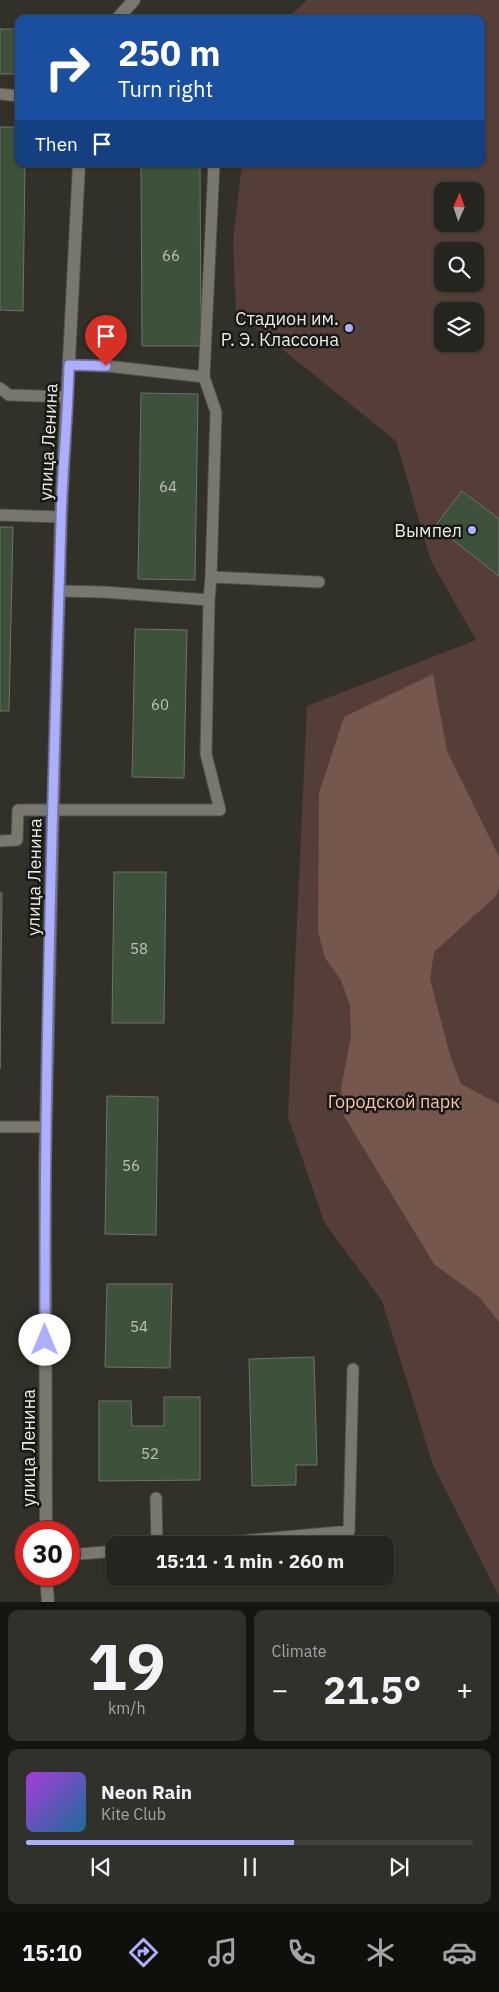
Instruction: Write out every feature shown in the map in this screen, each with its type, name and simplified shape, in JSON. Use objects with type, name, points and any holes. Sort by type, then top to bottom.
[{"type":"street","points":[[121,15],[134,0]]},
{"type":"street","name":"улица Ленина","points":[[46,1521],[46,1127],[53,809],[61,517],[80,167]]},
{"type":"street","points":[[47,1586],[48,1602]]},
{"type":"lane","points":[[0,94],[15,96]]},
{"type":"lane","points":[[0,841],[16,840],[18,810],[220,810],[206,754],[209,600],[216,412],[204,377],[214,167]]},
{"type":"lane","points":[[69,365],[106,366],[204,377]]},
{"type":"lane","points":[[0,388],[9,395],[68,397]]},
{"type":"lane","points":[[0,515],[61,517]]},
{"type":"lane","points":[[211,577],[319,582]]},
{"type":"lane","points":[[59,591],[104,592],[209,600]]},
{"type":"lane","points":[[0,1127],[46,1127]]},
{"type":"lane","points":[[295,1536],[350,1531],[353,1369]]},
{"type":"lane","points":[[156,1498],[157,1536]]},
{"type":"lane","points":[[80,1554],[106,1552]]},
{"type":"green space","name":"Городской парк","points":[[307,0],[499,0],[499,1596],[433,1465],[382,1301],[324,1222],[288,1117],[307,706],[476,640],[431,561],[396,441],[236,312],[233,241],[242,167],[485,167],[485,15],[291,15]]},
{"type":"green space","points":[[433,674],[447,751],[499,857],[499,887],[496,896],[434,952],[430,979],[450,1055],[461,1084],[499,1104],[499,1322],[479,1297],[434,1264],[344,1116],[341,1088],[351,1036],[350,1006],[341,980],[325,958],[318,932],[319,793],[344,717]]},
{"type":"building","points":[[0,29],[15,29],[15,74],[0,74]]},
{"type":"building","points":[[0,127],[15,127],[15,167],[25,167],[23,311],[0,310]]},
{"type":"building","points":[[141,167],[200,167],[201,346],[142,346]]},
{"type":"building","points":[[141,393],[198,394],[195,580],[138,579]]},
{"type":"building","points":[[462,491],[499,519],[499,576],[435,526]]},
{"type":"building","points":[[0,527],[13,527],[9,711],[0,711]]},
{"type":"building","points":[[135,629],[187,630],[184,778],[132,777]]},
{"type":"building","points":[[114,872],[166,872],[164,1023],[112,1023]]},
{"type":"building","points":[[0,893],[2,893],[0,1069]]},
{"type":"building","points":[[107,1096],[158,1097],[156,1235],[105,1234]]},
{"type":"building","points":[[107,1284],[172,1284],[170,1368],[105,1367]]},
{"type":"building","points":[[314,1357],[317,1465],[296,1465],[296,1485],[252,1486],[249,1359]]},
{"type":"building","points":[[164,1397],[200,1397],[200,1480],[99,1481],[99,1401],[131,1401],[132,1426],[164,1426]]},
{"type":"place","name":"Стадион им. Р. Э. Классона","points":[[349,328]]},
{"type":"place","name":"Вымпел","points":[[472,530]]},
{"type":"route","points":[[45,1340],[45,1167],[53,809],[61,517],[69,365],[106,366]]}]
